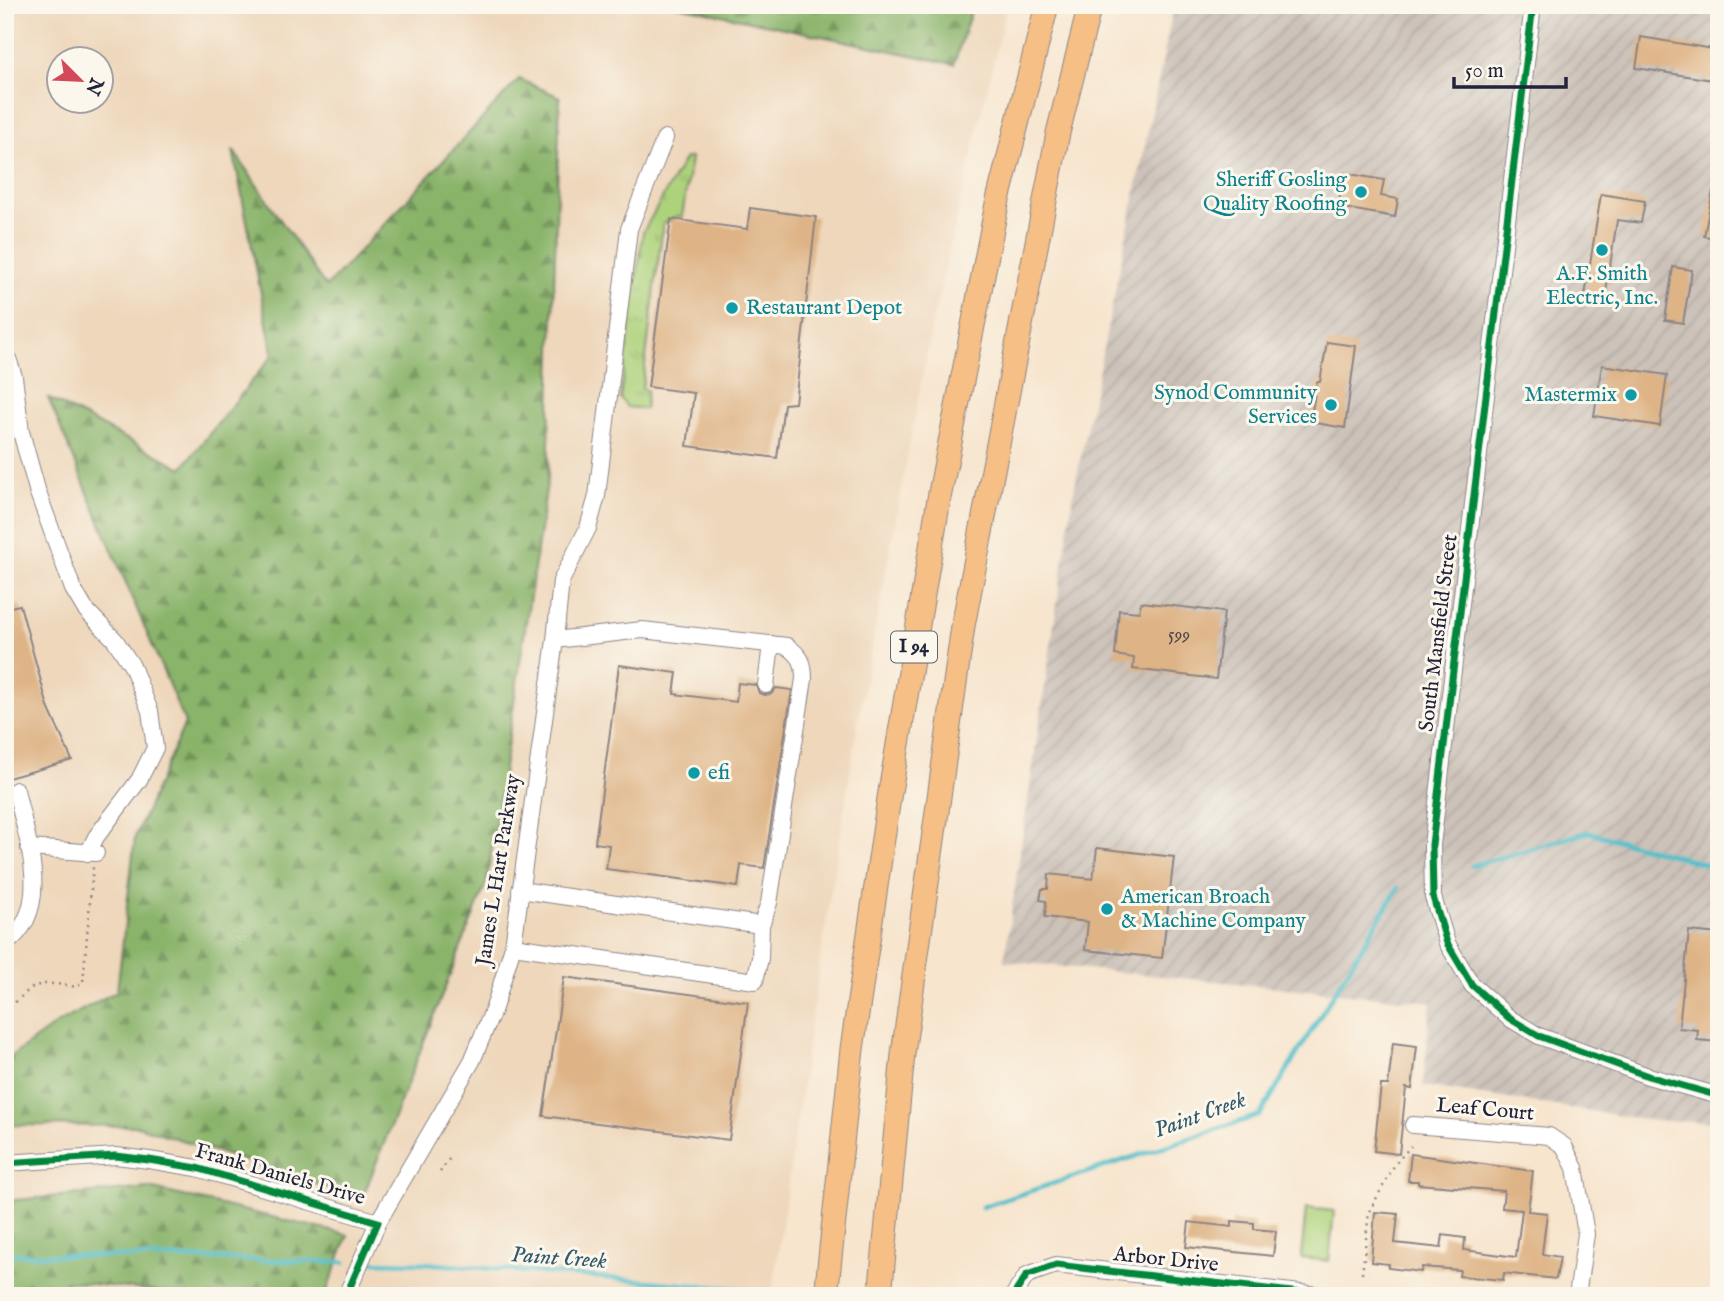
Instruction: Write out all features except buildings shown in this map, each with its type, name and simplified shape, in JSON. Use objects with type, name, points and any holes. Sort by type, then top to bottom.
[{"type":"highway","name":"I 94","points":[[825,1296],[852,1048],[891,784],[940,493],[997,204],[1047,5]]},
{"type":"highway","name":"I 94","points":[[880,1296],[905,1042],[963,626],[1058,133],[1090,5]]},
{"type":"street","name":"South Mansfield Street","points":[[1533,5],[1432,845],[1433,897],[1447,943],[1472,985],[1509,1018],[1539,1036],[1648,1076],[1719,1096]]},
{"type":"street","name":"James L Hart Parkway","points":[[345,1296],[378,1222],[472,1061],[494,1008],[513,946],[561,581],[588,528],[597,496],[629,229],[665,138]]},
{"type":"street","points":[[5,349],[14,377],[21,432],[38,493],[73,589],[85,610],[115,640],[132,666],[150,711],[155,748],[139,780],[96,837],[93,853],[29,848]]},
{"type":"street","points":[[513,946],[755,981],[760,958],[761,925],[769,903],[804,679],[804,664],[798,654],[787,646],[642,631],[555,640]]},
{"type":"street","points":[[765,685],[771,644]]},
{"type":"street","points":[[5,944],[26,923],[34,892],[33,867],[16,790]]},
{"type":"street","points":[[520,890],[761,925]]},
{"type":"street","name":"Leaf Court","points":[[1413,1125],[1549,1136],[1564,1146],[1574,1168],[1587,1234],[1577,1296]]},
{"type":"street","name":"Frank Daniels Drive","points":[[5,1163],[116,1157],[149,1160],[197,1168],[378,1222]]},
{"type":"street","name":"Arbor Drive","points":[[1013,1296],[1027,1275],[1056,1265],[1327,1296]]},
{"type":"path","points":[[5,1012],[31,988],[46,982],[76,987],[83,982],[93,853]]},
{"type":"path","points":[[1362,1274],[1369,1212],[1395,1164],[1410,1146]]},
{"type":"path","points":[[440,1171],[452,1155]]},
{"type":"shaded area","points":[[5,5],[1007,5],[933,319],[859,715],[812,1012],[772,1296],[5,1296]]},
{"type":"shaded area","points":[[1174,5],[1719,5],[1719,1122],[1656,1121],[1423,1086],[1431,1002],[1004,961],[1074,490]]},
{"type":"green space","points":[[674,5],[973,5],[954,64]]},
{"type":"green space","points":[[519,79],[560,97],[548,477],[487,881],[362,1199],[138,1126],[5,1125],[5,1061],[58,1023],[117,991],[135,837],[185,723],[48,398],[182,468],[273,355],[233,150],[326,287]]},
{"type":"green space","points":[[685,158],[691,158],[682,217],[677,216],[663,224],[642,389],[647,390],[645,409],[627,407],[620,398],[643,232]]},
{"type":"green space","points":[[149,1188],[348,1235],[325,1296],[195,1296],[66,1281],[64,1296],[5,1296],[5,1201]]},
{"type":"green space","points":[[1306,1208],[1334,1211],[1329,1261],[1301,1258]]},
{"type":"waterway","name":"Paint Creek","points":[[1472,866],[1588,832],[1719,868]]},
{"type":"waterway","name":"Paint Creek","points":[[982,1207],[1260,1115],[1398,888]]},
{"type":"waterway","name":"Paint Creek","points":[[5,1254],[345,1262]]},
{"type":"waterway","name":"Paint Creek","points":[[373,1262],[423,1263],[742,1289]]},
{"type":"cycle path","points":[[1533,5],[1432,845],[1433,897],[1447,943],[1472,985],[1509,1018],[1539,1036],[1648,1076],[1719,1096]]},
{"type":"cycle path","points":[[5,1163],[116,1156],[149,1160],[197,1168],[378,1222],[346,1296]]},
{"type":"cycle path","points":[[1013,1296],[1027,1275],[1056,1265],[1327,1296]]},
{"type":"place","name":"Sheriff Gosling Quality Roofing","points":[[1361,192]]},
{"type":"place","name":"A.F. Smith Electric, Inc.","points":[[1602,250]]},
{"type":"place","name":"Restaurant Depot","points":[[732,308]]},
{"type":"place","name":"Mastermix","points":[[1631,395]]},
{"type":"place","name":"Synod Community Services","points":[[1331,405]]},
{"type":"place","name":"efi","points":[[694,773]]},
{"type":"place","name":"American Broach & Machine Company","points":[[1107,909]]}]
